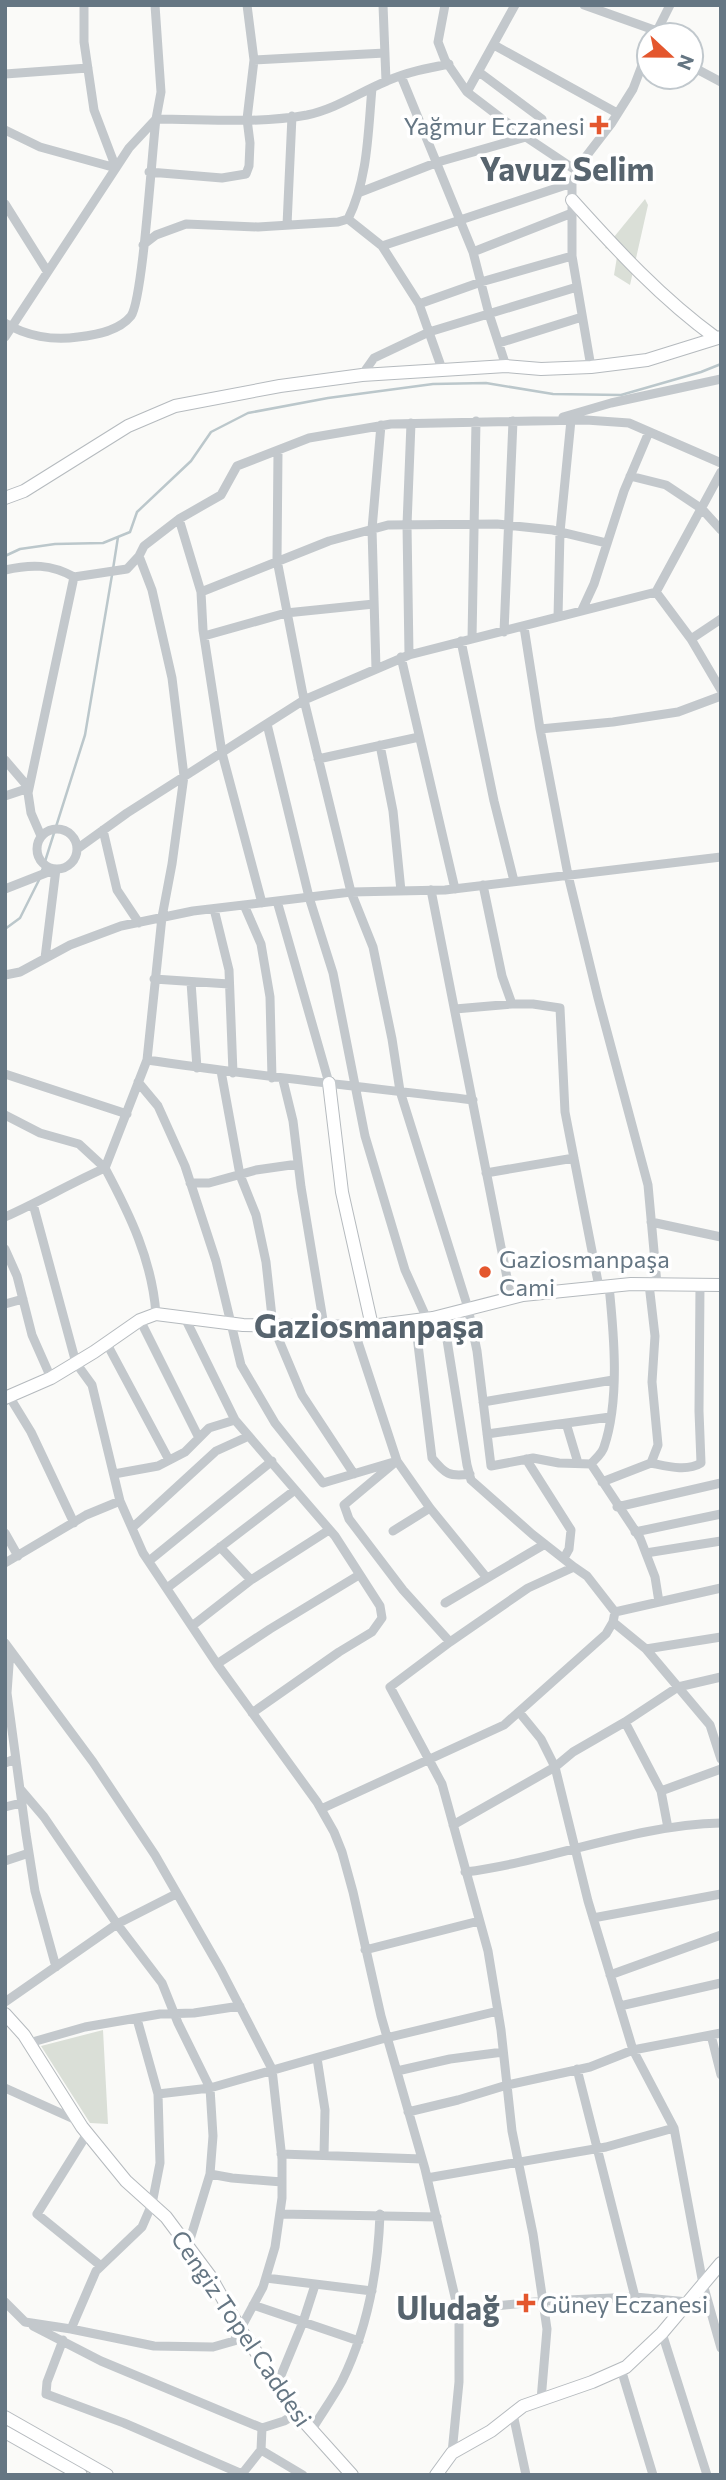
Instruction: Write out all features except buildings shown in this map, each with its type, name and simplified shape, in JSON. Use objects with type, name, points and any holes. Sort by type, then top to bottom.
[{"type":"main road","points":[[572,207],[679,311],[718,338]]},
{"type":"main road","points":[[5,498],[24,491],[128,426],[175,406],[281,386],[362,375],[506,366],[541,369],[591,367],[646,360],[718,338]]},
{"type":"main road","points":[[328,1083],[342,1192],[372,1326]]},
{"type":"main road","points":[[7,1397],[51,1378],[140,1320],[156,1314],[273,1326],[353,1327],[421,1320],[511,1298],[604,1286],[721,1285]]},
{"type":"main road","name":"Cengiz Topel Caddesi","points":[[5,2014],[29,2043],[88,2134],[127,2181],[166,2217],[211,2276],[241,2331],[296,2414],[352,2475]]},
{"type":"main road","points":[[436,2475],[452,2454],[491,2431],[523,2406],[621,2369],[662,2333],[721,2263]]},
{"type":"main road","points":[[5,2417],[107,2475]]},
{"type":"main road","points":[[5,2432],[81,2475]]},
{"type":"street","points":[[84,5],[84,42],[94,110],[116,168]]},
{"type":"street","points":[[8,325],[28,335],[72,338],[100,334],[121,325],[132,314],[137,301],[149,172],[161,92],[155,5]]},
{"type":"street","points":[[149,172],[222,178],[246,174],[250,143],[247,119],[254,60],[247,5]]},
{"type":"street","points":[[383,5],[386,81]]},
{"type":"street","points":[[445,5],[438,42],[444,60],[467,92],[526,137],[577,171]]},
{"type":"street","points":[[467,92],[515,5]]},
{"type":"street","points":[[584,5],[635,25]]},
{"type":"street","points":[[662,21],[670,5]]},
{"type":"street","points":[[494,45],[617,113]]},
{"type":"street","points":[[254,60],[385,53]]},
{"type":"street","points":[[5,337],[8,325],[75,233],[129,148],[156,118],[247,119],[308,115],[332,107],[386,81],[449,64]]},
{"type":"street","points":[[5,74],[88,68]]},
{"type":"street","points":[[479,72],[542,119]]},
{"type":"street","points":[[705,73],[721,82]]},
{"type":"street","points":[[401,76],[473,252],[506,366]]},
{"type":"street","points":[[591,367],[572,256],[572,183],[577,171],[635,84]]},
{"type":"street","points":[[348,219],[358,193],[367,148],[372,89]]},
{"type":"street","points":[[287,225],[292,116]]},
{"type":"street","points":[[5,130],[40,147],[116,168]]},
{"type":"street","points":[[358,193],[438,162],[526,137]]},
{"type":"street","points":[[382,246],[572,183]]},
{"type":"street","points":[[5,204],[47,271]]},
{"type":"street","points":[[473,252],[572,207]]},
{"type":"street","points":[[143,245],[156,235],[186,224],[258,227],[338,222],[348,219]]},
{"type":"street","points":[[348,219],[382,246],[419,303],[442,369]]},
{"type":"street","points":[[419,303],[572,256]]},
{"type":"street","points":[[362,375],[374,358],[429,332],[577,286]]},
{"type":"street","points":[[499,343],[582,317]]},
{"type":"street","points":[[550,420],[611,403],[721,379]]},
{"type":"street","points":[[5,570],[26,565],[56,567],[74,577],[127,569],[144,546],[179,519],[220,495],[237,466],[309,438],[381,425],[550,420],[629,423],[721,463]]},
{"type":"street","points":[[558,617],[561,532],[571,420]]},
{"type":"street","points":[[472,639],[476,421]]},
{"type":"street","points":[[504,632],[513,421]]},
{"type":"street","points":[[411,423],[405,656],[419,737],[455,889]]},
{"type":"street","points":[[376,669],[372,529],[381,425]]},
{"type":"street","points":[[582,610],[594,584],[630,476],[649,432]]},
{"type":"street","points":[[278,452],[277,560],[304,700],[351,892],[373,947],[393,1039],[400,1091],[468,1308],[477,1351],[491,1466],[533,1458],[559,1464],[591,1464]]},
{"type":"street","points":[[77,849],[184,776],[304,700],[405,656],[656,592],[721,472]]},
{"type":"street","points":[[630,476],[666,485],[702,509],[721,530]]},
{"type":"street","points":[[179,519],[201,592],[204,636],[222,753],[262,903]]},
{"type":"street","points":[[201,592],[329,541],[388,525],[508,526],[561,532],[607,543]]},
{"type":"street","points":[[5,1217],[105,1168],[147,1060],[162,917],[184,776],[172,678],[152,590],[139,556]]},
{"type":"street","points":[[41,836],[31,813],[29,788],[74,577]]},
{"type":"street","points":[[540,729],[678,712],[720,690],[691,639],[656,592]]},
{"type":"street","points":[[204,636],[286,613],[374,604]]},
{"type":"street","points":[[691,639],[721,619]]},
{"type":"street","points":[[524,627],[568,875],[648,1185],[655,1336],[652,1382],[658,1445],[651,1463]]},
{"type":"street","points":[[461,641],[514,881]]},
{"type":"street","points":[[267,724],[309,897],[332,973],[365,1136],[421,1320],[432,1458],[443,1472],[457,1476],[470,1474]]},
{"type":"street","points":[[318,759],[419,737]]},
{"type":"street","points":[[380,745],[393,811],[401,891]]},
{"type":"street","points":[[5,760],[29,788]]},
{"type":"street","points":[[5,796],[29,788]]},
{"type":"street","points":[[5,889],[68,866],[73,861],[77,849],[74,837],[64,830],[51,829],[41,836],[36,848],[40,860],[56,869]]},
{"type":"street","points":[[103,830],[117,890],[139,923]]},
{"type":"street","points":[[5,975],[20,972],[70,946],[121,926],[162,917],[351,892],[455,889],[721,857]]},
{"type":"street","points":[[45,958],[56,869]]},
{"type":"street","points":[[483,885],[502,976],[512,1004]]},
{"type":"street","points":[[431,890],[511,1298]]},
{"type":"street","points":[[277,901],[328,1083]]},
{"type":"street","points":[[244,905],[261,944],[270,998],[278,1079],[293,1121],[324,1326]]},
{"type":"street","points":[[214,909],[229,970],[233,1073]]},
{"type":"street","points":[[154,979],[229,984]]},
{"type":"street","points":[[191,982],[197,1068]]},
{"type":"street","points":[[455,1009],[512,1004],[560,1008],[565,1112],[614,1336],[610,1417],[604,1450],[591,1464]]},
{"type":"street","points":[[147,1060],[278,1079],[356,1085],[473,1100]]},
{"type":"street","points":[[221,1071],[240,1175],[256,1215],[266,1262],[273,1326],[302,1395],[354,1474]]},
{"type":"street","points":[[5,1074],[127,1114]]},
{"type":"street","points":[[138,1083],[158,1106],[185,1166],[216,1261],[241,1365],[275,1423],[323,1483],[397,1461]]},
{"type":"street","points":[[5,1115],[40,1133],[79,1144],[105,1168],[130,1213],[154,1283],[156,1314]]},
{"type":"street","points":[[486,1173],[574,1158]]},
{"type":"street","points":[[190,1183],[209,1183],[256,1170],[299,1164]]},
{"type":"street","points":[[33,1204],[76,1363],[92,1385],[120,1501],[132,1528],[149,1561],[217,1664],[321,1809],[342,1852],[387,2037],[437,2217],[458,2310],[459,2382],[452,2454]]},
{"type":"street","points":[[651,1222],[721,1237]]},
{"type":"street","points":[[5,1249],[17,1276],[32,1335],[51,1378]]},
{"type":"street","points":[[602,1482],[651,1463],[671,1468],[695,1467],[701,1462],[700,1285]]},
{"type":"street","points":[[5,1304],[23,1299]]},
{"type":"street","points":[[443,1315],[471,1480],[545,1544],[587,1576],[614,1617],[646,1649],[710,1725],[721,1759]]},
{"type":"street","points":[[186,1318],[235,1420],[329,1530],[380,1606],[382,1618],[372,1632],[252,1713]]},
{"type":"street","points":[[140,1320],[199,1438]]},
{"type":"street","points":[[353,1327],[397,1461],[430,1508],[487,1578]]},
{"type":"street","points":[[107,1344],[169,1460]]},
{"type":"street","points":[[484,1402],[613,1380]]},
{"type":"street","points":[[7,1397],[31,1432],[75,1523]]},
{"type":"street","points":[[488,1434],[610,1417]]},
{"type":"street","points":[[114,1474],[158,1466],[185,1452],[209,1428],[235,1420]]},
{"type":"street","points":[[566,1423],[578,1463]]},
{"type":"street","points":[[132,1528],[216,1451],[249,1436]]},
{"type":"street","points":[[526,1459],[571,1530],[569,1549],[564,1558]]},
{"type":"street","points":[[149,1561],[272,1461]]},
{"type":"street","points":[[397,1461],[344,1505],[349,1519],[404,1590],[450,1642]]},
{"type":"street","points":[[591,1464],[646,1553],[655,1577],[659,1602]]},
{"type":"street","points":[[617,1507],[721,1483]]},
{"type":"street","points":[[167,1588],[295,1490]]},
{"type":"street","points":[[5,1563],[86,1515],[120,1501]]},
{"type":"street","points":[[393,1531],[430,1508]]},
{"type":"street","points":[[635,1532],[721,1514]]},
{"type":"street","points":[[192,1626],[251,1580],[329,1530]]},
{"type":"street","points":[[5,1533],[18,1556]]},
{"type":"street","points":[[646,1553],[721,1541]]},
{"type":"street","points":[[445,1603],[545,1544]]},
{"type":"street","points":[[220,1547],[251,1580]]},
{"type":"street","points":[[541,2400],[547,2329],[544,2301],[512,2131],[488,1951],[442,1784],[390,1687],[528,1588],[574,1567]]},
{"type":"street","points":[[217,1664],[359,1575]]},
{"type":"street","points":[[321,1809],[504,1725],[606,1633],[614,1617],[659,1602],[721,1588]]},
{"type":"street","points":[[646,1649],[721,1637]]},
{"type":"street","points":[[7,1648],[7,1716],[21,1790],[35,1891],[56,1967]]},
{"type":"street","points":[[7,1648],[93,1762],[155,1855],[240,2006],[272,2069],[282,2182],[275,2248],[266,2278],[234,2341],[214,2347],[154,2346],[25,2322]]},
{"type":"street","points":[[453,1825],[555,1767],[573,1752],[625,1722],[678,1686],[721,1677]]},
{"type":"street","points":[[519,1712],[541,1739],[555,1767],[593,1918],[633,2050],[674,2128],[703,2284],[721,2347]]},
{"type":"street","points":[[625,1722],[661,1791],[668,1828]]},
{"type":"street","points":[[710,1725],[721,1723]]},
{"type":"street","points":[[5,1763],[15,1759]]},
{"type":"street","points":[[661,1791],[721,1769]]},
{"type":"street","points":[[21,1790],[162,1983],[209,2088],[214,2136],[210,2174],[188,2246]]},
{"type":"street","points":[[5,1807],[21,1803]]},
{"type":"street","points":[[466,1872],[498,1867],[598,1841],[698,1823],[721,1823]]},
{"type":"street","points":[[5,1861],[29,1853]]},
{"type":"street","points":[[5,2002],[117,1924],[176,1894]]},
{"type":"street","points":[[593,1918],[721,1894]]},
{"type":"street","points":[[365,1950],[479,1921]]},
{"type":"street","points":[[610,1975],[721,1935]]},
{"type":"street","points":[[620,2006],[721,1983]]},
{"type":"street","points":[[29,2043],[85,2027],[160,2014],[240,2006]]},
{"type":"street","points":[[158,2094],[209,2088],[387,2037],[498,2011]]},
{"type":"street","points":[[71,2329],[96,2271],[142,2227],[152,2204],[160,2163],[158,2094],[137,2019]]},
{"type":"street","points":[[408,2112],[578,2069],[633,2050],[716,2034],[721,2076]]},
{"type":"street","points":[[397,2071],[450,2059],[503,2052]]},
{"type":"street","points":[[317,2058],[325,2110],[324,2155]]},
{"type":"street","points":[[578,2069],[635,2297]]},
{"type":"street","points":[[5,2088],[78,2121]]},
{"type":"street","points":[[427,2178],[596,2148],[674,2128]]},
{"type":"street","points":[[88,2134],[37,2214],[101,2266]]},
{"type":"street","points":[[281,2154],[422,2159]]},
{"type":"street","points":[[210,2174],[282,2182]]},
{"type":"street","points":[[280,2214],[437,2217]]},
{"type":"street","points":[[311,2431],[341,2383],[359,2341],[368,2312],[379,2256],[380,2214]]},
{"type":"street","points":[[266,2278],[372,2291]]},
{"type":"street","points":[[277,2385],[315,2285]]},
{"type":"street","points":[[458,2310],[544,2301],[635,2297],[688,2302]]},
{"type":"street","points":[[5,2302],[25,2322],[101,2361],[262,2428],[296,2414]]},
{"type":"street","points":[[253,2305],[359,2341]]},
{"type":"street","points":[[662,2333],[707,2475]]},
{"type":"street","points":[[63,2340],[47,2382],[46,2394],[124,2423],[242,2474],[261,2450],[262,2428]]},
{"type":"street","points":[[621,2369],[653,2475]]},
{"type":"street","points":[[513,2414],[526,2475]]},
{"type":"street","points":[[261,2450],[303,2475]]},
{"type":"shaded area","points":[[645,199],[648,205],[630,285],[614,275],[618,251],[605,248]]},
{"type":"shaded area","points":[[103,2030],[108,2124],[90,2123],[41,2046]]},
{"type":"waterway","points":[[5,556],[20,549],[55,544],[103,543],[130,532],[137,512],[191,461],[211,432],[248,413],[328,398],[433,384],[486,383],[553,394],[621,395],[721,364]]},
{"type":"waterway","points":[[113,569],[118,537]]},
{"type":"waterway","points":[[42,871],[85,735],[112,575]]},
{"type":"waterway","points":[[5,929],[20,918],[40,878]]},
{"type":"place","name":"Yağmur Eczanesi","points":[[599,125]]},
{"type":"place","name":"Gaziosmanpaşa Cami","points":[[485,1272]]},
{"type":"place","name":"Güney Eczanesi","points":[[526,2303]]},
{"type":"district","name":"Yavuz Selim","points":[[567,168]]},
{"type":"district","name":"Gaziosmanpaşa","points":[[369,1325]]},
{"type":"district","name":"Uludağ","points":[[448,2307]]}]
